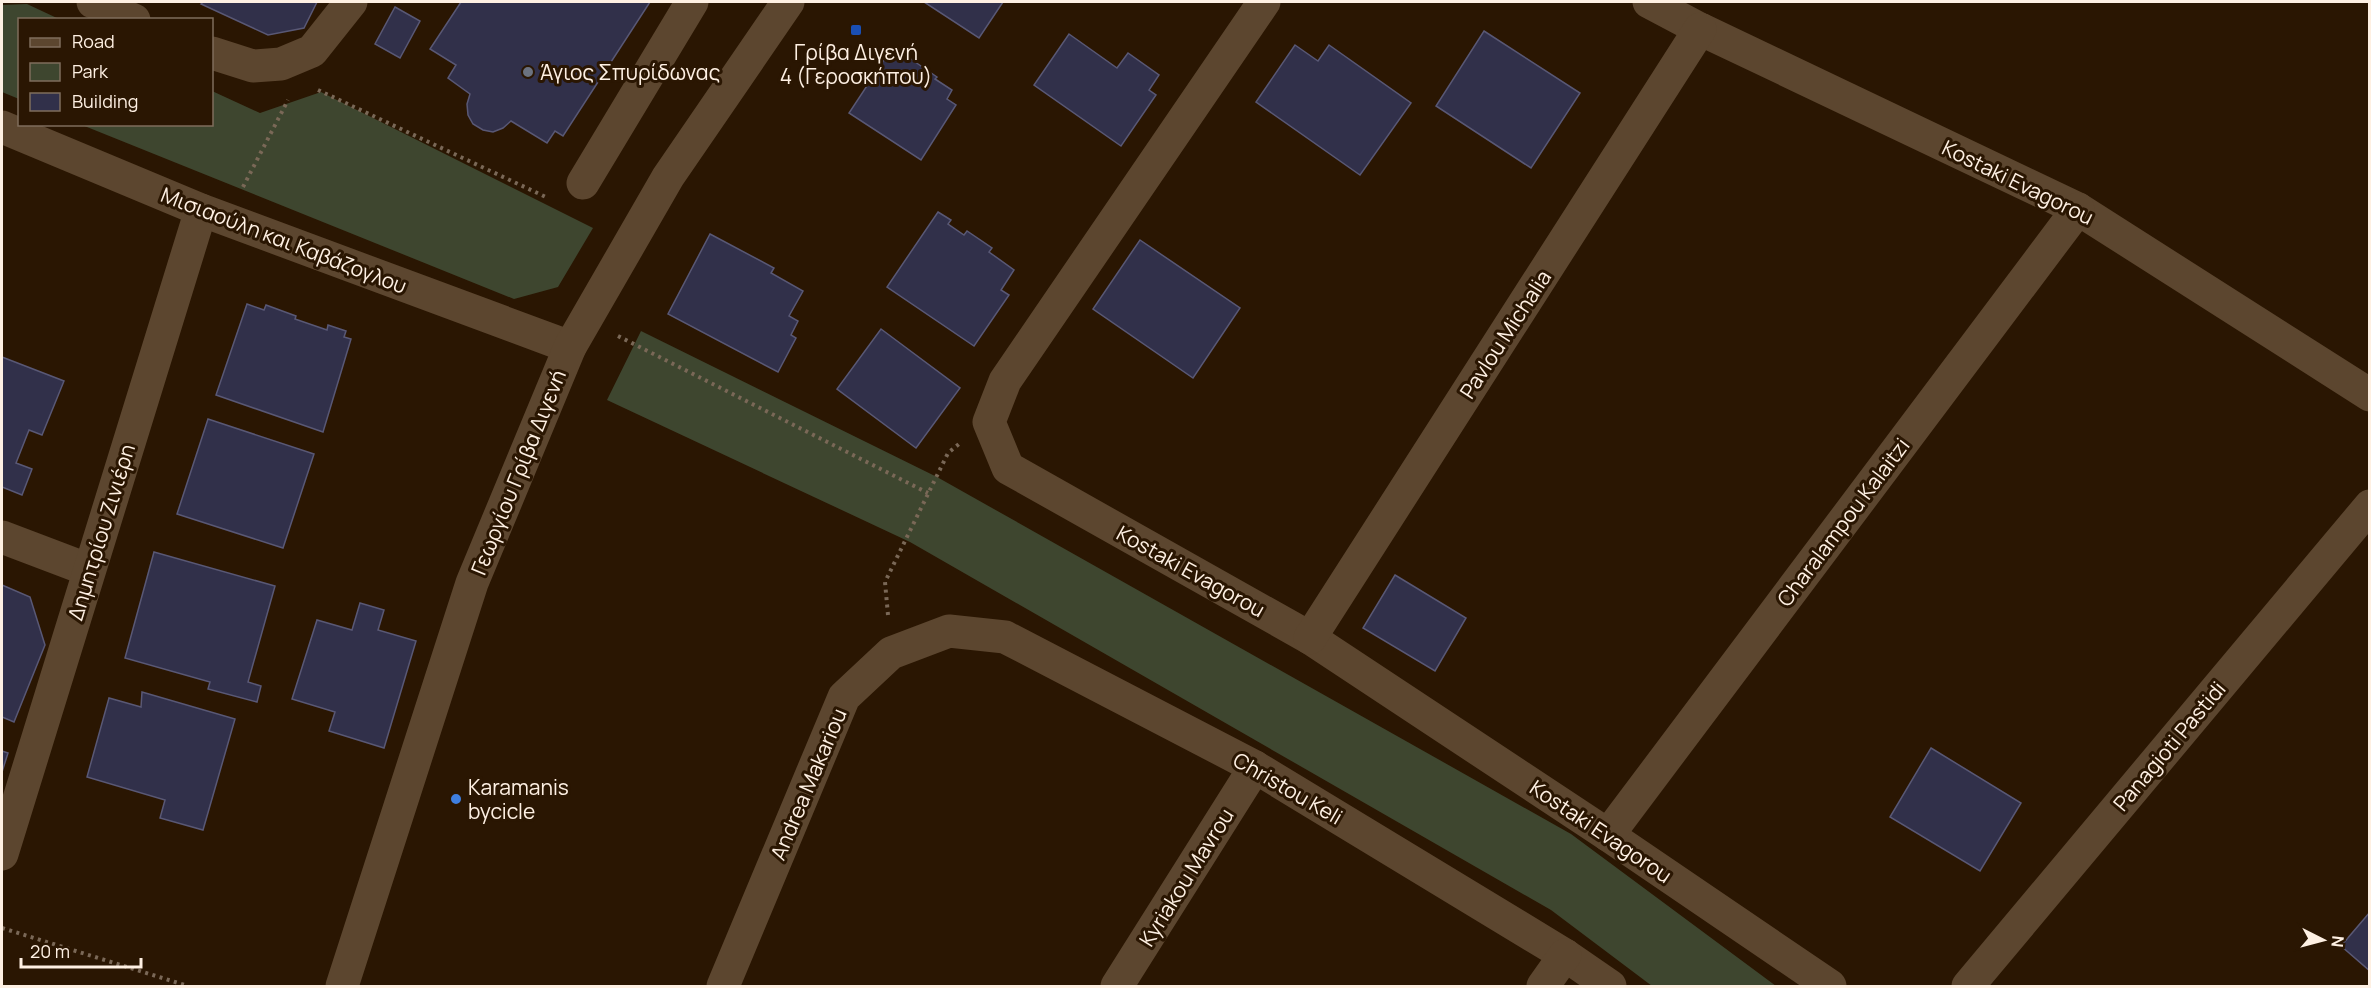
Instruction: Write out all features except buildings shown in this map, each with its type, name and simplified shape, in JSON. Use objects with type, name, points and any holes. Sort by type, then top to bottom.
[{"type":"street","points":[[93,2],[129,18]]},
{"type":"street","points":[[213,53],[278,70],[312,51],[351,2]]},
{"type":"street","points":[[584,183],[692,2]]},
{"type":"street","name":"Γεωργίου Γρίβα Διγενή","points":[[342,987],[472,583],[577,333],[668,177],[788,2]]},
{"type":"street","points":[[989,422],[1005,381],[1264,2]]},
{"type":"street","name":"Kostaki Evagorou","points":[[1649,2],[1700,29],[2078,209],[2370,395]]},
{"type":"street","name":"Pavlou Michalia","points":[[1310,638],[1700,29]]},
{"type":"street","name":"Μισιαούλη και Καβάζογλου","points":[[2,127],[214,214],[577,333]]},
{"type":"street","name":"Charalampou Kalaitzi","points":[[1608,835],[2078,209]]},
{"type":"street","name":"Δημητρίου Ζινιέρη","points":[[2,854],[89,570],[214,214]]},
{"type":"street","name":"Kostaki Evagorou","points":[[989,422],[1008,468],[1310,638],[1608,835],[1830,987]]},
{"type":"street","name":"Panagioti Pastidi","points":[[1968,987],[2370,506]]},
{"type":"street","points":[[2,537],[89,570]]},
{"type":"street","name":"Andrea Makariou","points":[[723,987],[844,697],[891,653],[949,631]]},
{"type":"street","name":"Christou Keli","points":[[949,631],[1005,636],[1255,767],[1565,955],[1610,987]]},
{"type":"street","name":"Kyriakou Mavrou","points":[[1117,987],[1255,767]]},
{"type":"street","points":[[1543,987],[1565,955]]},
{"type":"path","points":[[214,214],[278,70],[557,202]]},
{"type":"path","points":[[577,333],[928,492]]},
{"type":"path","points":[[891,653],[885,582],[948,453],[989,422]]},
{"type":"path","points":[[2,928],[188,987]]},
{"type":"green space","points":[[27,4],[57,18],[18,18],[18,99],[2,92],[2,5]]},
{"type":"green space","points":[[213,91],[260,113],[321,92],[593,228],[558,287],[514,299],[84,126],[213,126]]},
{"type":"green space","points":[[641,331],[937,477],[1571,834],[1776,986],[1652,986],[1551,910],[910,542],[607,400]]},
{"type":"place","name":"Γρίβα Διγενή 4 (Γεροσκήπου)","points":[[856,30]]},
{"type":"place","name":"Άγιος Σπυρίδωνας","points":[[528,72]]},
{"type":"place","name":"Karamanis bycicle","points":[[456,799]]}]
